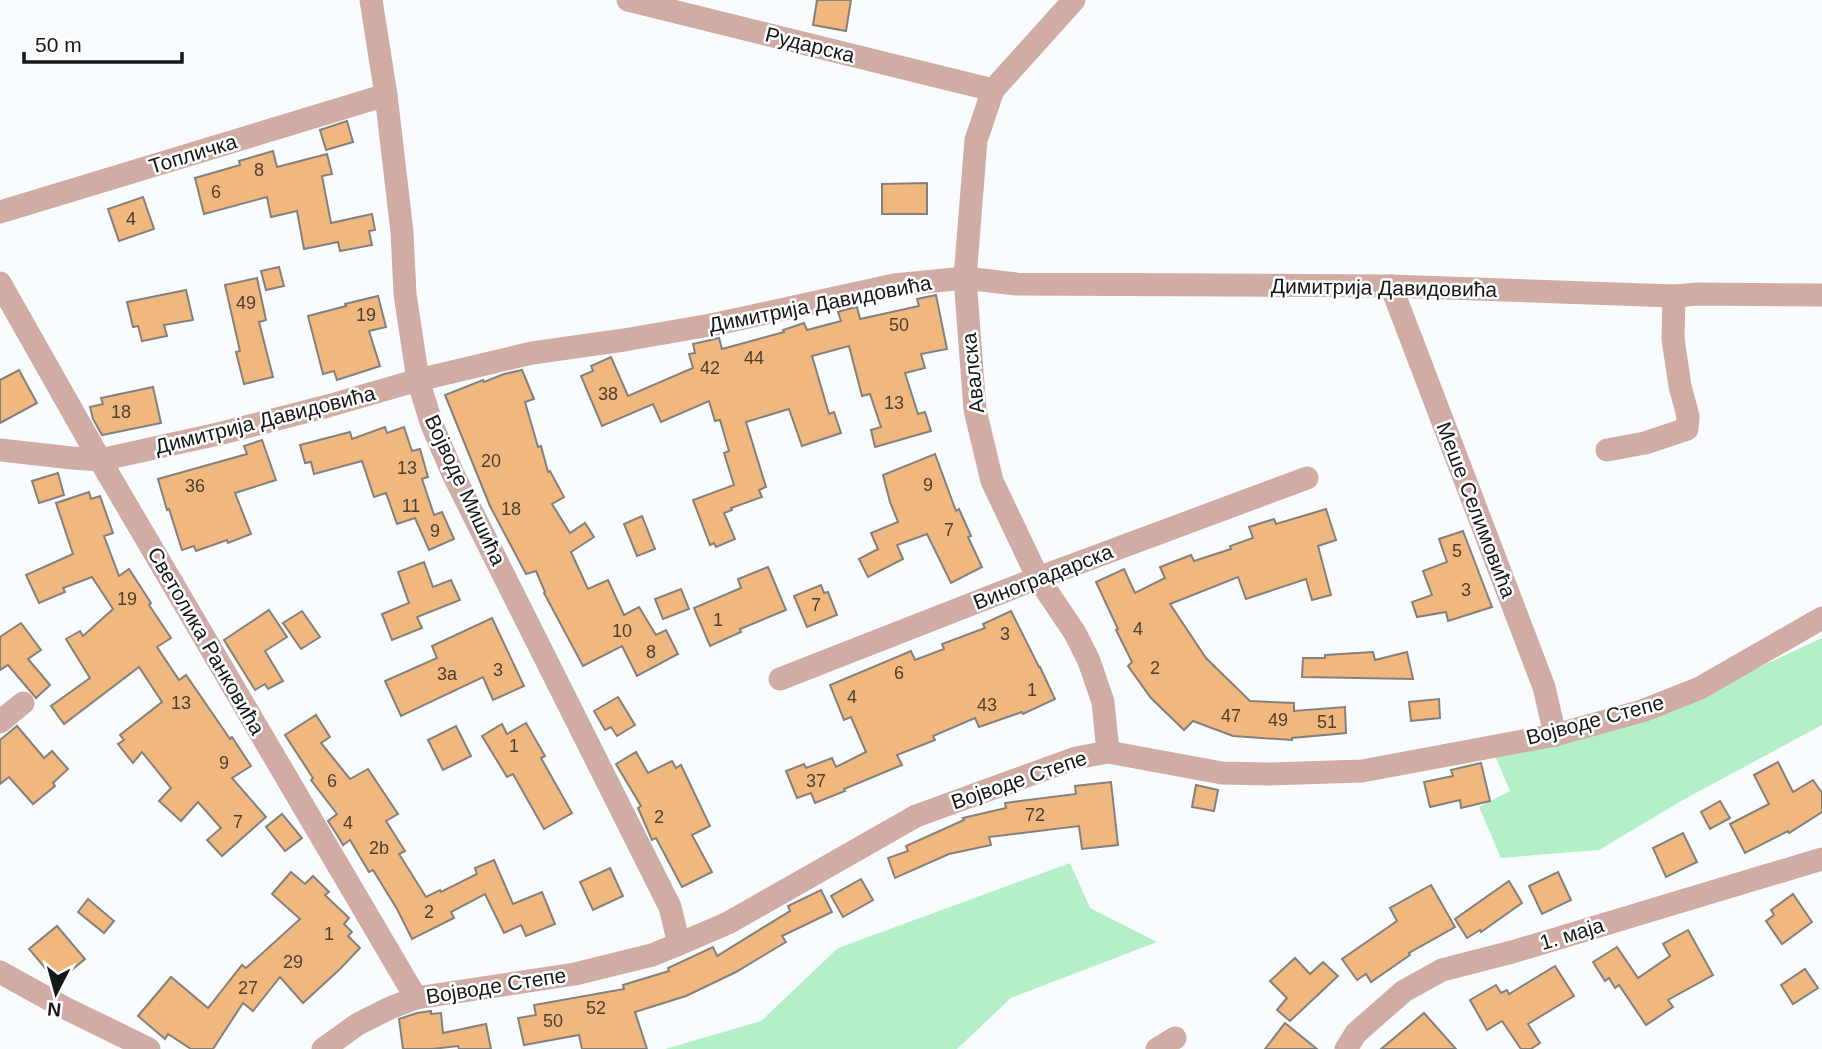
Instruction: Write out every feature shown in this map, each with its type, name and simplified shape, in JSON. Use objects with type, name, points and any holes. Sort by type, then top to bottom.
[{"type":"street","name":"Војводе Мишића","points":[[371,0],[386,95],[402,232],[405,295],[418,380],[432,425],[453,474],[670,906],[679,944]]},
{"type":"street","name":"Рударска","points":[[628,0],[993,90]]},
{"type":"street","name":"Авалска","points":[[1074,0],[993,90],[976,141],[965,278],[975,410],[992,481],[1038,578],[1075,633],[1088,661],[1103,702],[1108,752]]},
{"type":"street","name":"Топличка","points":[[0,212],[386,95]]},
{"type":"street","name":"Димитрија Давидовића","points":[[0,450],[100,460],[230,431],[418,380],[532,353],[716,324],[894,285],[965,278],[1016,284],[1391,286],[1674,296],[1822,295]]},
{"type":"street","name":"Светолика Ранковића","points":[[0,283],[100,460],[416,999]]},
{"type":"street","name":"Меше Селимовића","points":[[1391,286],[1544,687],[1555,735]]},
{"type":"street","points":[[1607,450],[1645,443],[1686,429],[1688,416],[1673,340],[1674,296]]},
{"type":"street","name":"Виноградарска","points":[[780,679],[1038,578],[1307,478]]},
{"type":"street","name":"Војводе Степе","points":[[323,1049],[358,1024],[416,999],[575,974],[652,955],[728,923],[916,816],[1076,758],[1108,752],[1222,773],[1362,771],[1555,735],[1642,711],[1700,688],[1822,618]]},
{"type":"street","points":[[0,722],[23,703]]},
{"type":"street","name":"1. маја","points":[[1346,1049],[1356,1033],[1404,991],[1442,970],[1512,952],[1822,859]]},
{"type":"street","points":[[0,972],[65,1008],[149,1049]]},
{"type":"green space","points":[[1822,638],[1822,725],[1683,800],[1599,850],[1501,858],[1479,807],[1510,791],[1494,753],[1654,716]]},
{"type":"green space","points":[[1070,863],[1090,908],[1157,942],[1011,998],[957,1049],[665,1049],[761,1021],[838,948]]},
{"type":"building","points":[[817,0],[851,0],[846,31],[813,25]]},
{"type":"building","points":[[347,121],[353,142],[326,150],[320,130]]},
{"type":"building","points":[[273,151],[277,167],[327,154],[332,174],[322,176],[331,223],[372,214],[375,230],[369,231],[372,245],[340,251],[338,242],[304,249],[297,211],[271,217],[267,197],[204,214],[195,178],[240,165],[239,161]]},
{"type":"building","points":[[927,183],[927,214],[882,214],[882,184]]},
{"type":"building","points":[[143,197],[154,229],[119,241],[108,209]]},
{"type":"building","points":[[279,267],[284,286],[266,290],[261,271]]},
{"type":"building","points":[[257,278],[266,320],[259,322],[273,377],[244,384],[236,352],[240,351],[225,285]]},
{"type":"building","points":[[186,290],[193,320],[164,325],[167,336],[142,341],[138,326],[133,327],[127,302]]},
{"type":"building","points":[[936,295],[947,349],[921,354],[925,368],[905,373],[918,414],[925,412],[931,431],[875,447],[871,430],[881,427],[870,394],[862,396],[849,346],[812,356],[829,414],[834,412],[841,433],[802,446],[789,409],[746,422],[766,487],[759,490],[762,497],[724,513],[735,539],[716,547],[714,543],[710,545],[693,500],[734,485],[724,453],[729,451],[720,420],[715,421],[709,401],[661,422],[653,404],[602,426],[581,376],[593,371],[591,366],[611,357],[628,396],[693,368],[689,354],[695,353],[693,344],[719,338],[722,349],[784,332],[783,330],[804,323],[807,330],[841,321],[838,312],[844,310],[857,307],[860,319],[919,306],[917,299]]},
{"type":"building","points":[[378,296],[386,327],[369,331],[380,366],[337,380],[334,371],[323,374],[308,316]]},
{"type":"building","points":[[19,370],[37,403],[0,423],[0,380]]},
{"type":"building","points":[[522,370],[534,399],[525,402],[538,447],[541,446],[548,472],[550,471],[564,497],[552,504],[570,533],[585,523],[594,537],[571,552],[588,589],[608,580],[624,615],[639,607],[656,635],[666,630],[678,654],[637,676],[622,646],[583,666],[544,593],[536,571],[526,574],[490,506],[445,395],[483,380],[484,382]]},
{"type":"building","points":[[153,387],[161,423],[102,435],[90,407],[103,404],[101,398]]},
{"type":"building","points":[[385,427],[387,433],[404,427],[412,451],[420,449],[428,477],[422,479],[434,515],[442,512],[454,539],[429,550],[415,518],[397,524],[386,493],[374,497],[362,461],[314,474],[311,462],[305,463],[300,445],[350,432],[352,439]]},
{"type":"building","points":[[262,440],[276,480],[235,493],[251,534],[196,551],[194,546],[182,550],[158,479],[247,454],[244,446]]},
{"type":"building","points":[[935,454],[956,511],[959,509],[982,567],[951,583],[927,534],[897,545],[903,559],[868,577],[859,559],[878,549],[871,533],[898,522],[883,475]]},
{"type":"building","points":[[58,473],[64,495],[39,503],[32,481]]},
{"type":"building","points":[[89,492],[91,499],[100,496],[113,533],[104,536],[119,576],[129,569],[171,638],[157,647],[179,680],[186,675],[251,766],[232,778],[266,817],[222,856],[207,840],[221,828],[198,802],[181,821],[159,801],[171,788],[142,752],[133,763],[118,744],[124,740],[120,735],[162,702],[139,667],[64,724],[51,706],[90,678],[66,639],[80,631],[83,636],[113,609],[92,577],[63,588],[65,592],[39,603],[26,575],[73,554],[56,503]]},
{"type":"building","points":[[1326,509],[1336,540],[1318,546],[1331,595],[1312,600],[1306,579],[1246,599],[1238,577],[1170,604],[1206,658],[1250,701],[1294,703],[1294,711],[1345,707],[1346,733],[1292,740],[1233,736],[1193,721],[1184,730],[1151,698],[1128,666],[1132,662],[1096,582],[1124,569],[1135,593],[1165,578],[1160,567],[1191,555],[1194,561],[1231,549],[1230,546],[1253,538],[1249,527],[1274,519],[1276,524]]},
{"type":"building","points":[[642,516],[655,549],[637,556],[624,524]]},
{"type":"building","points":[[1463,531],[1492,607],[1448,621],[1446,612],[1417,617],[1412,602],[1432,595],[1423,571],[1447,562],[1439,539]]},
{"type":"building","points":[[424,562],[433,587],[451,580],[460,600],[417,617],[422,628],[392,640],[382,614],[409,603],[398,572]]},
{"type":"building","points":[[768,567],[786,610],[740,629],[741,632],[710,646],[694,608],[741,588],[738,579]]},
{"type":"building","points":[[821,585],[824,593],[828,592],[837,615],[807,627],[794,596]]},
{"type":"building","points":[[681,589],[689,609],[663,619],[655,599]]},
{"type":"building","points":[[269,610],[287,637],[265,651],[283,681],[268,689],[265,684],[255,690],[224,640]]},
{"type":"building","points":[[302,611],[320,637],[301,649],[283,623]]},
{"type":"building","points":[[1011,611],[1055,699],[1023,714],[1022,712],[979,727],[975,718],[933,736],[935,740],[897,755],[902,765],[815,803],[811,793],[797,798],[786,771],[804,764],[806,768],[832,758],[836,767],[866,752],[851,717],[844,720],[830,685],[911,651],[915,660],[944,649],[942,644],[985,628],[983,624]]},
{"type":"building","points":[[492,618],[524,686],[493,700],[483,677],[401,716],[385,681],[437,658],[432,646]]},
{"type":"building","points":[[21,623],[41,650],[28,659],[50,685],[36,698],[8,665],[0,670],[0,637]]},
{"type":"building","points":[[1373,652],[1375,660],[1407,652],[1413,679],[1302,677],[1303,658]]},
{"type":"building","points":[[618,697],[635,725],[617,736],[611,727],[605,730],[594,711]]},
{"type":"building","points":[[1439,699],[1440,718],[1411,721],[1409,702]]},
{"type":"building","points":[[316,715],[330,737],[321,743],[350,779],[368,769],[398,814],[386,821],[405,851],[399,854],[426,897],[477,874],[475,868],[494,860],[513,904],[542,892],[555,924],[526,936],[521,925],[504,933],[485,894],[451,912],[454,918],[412,939],[373,870],[369,872],[350,840],[343,845],[328,821],[337,814],[311,780],[313,778],[285,735]]},
{"type":"building","points":[[526,723],[545,756],[541,758],[572,813],[544,829],[513,774],[507,777],[482,736],[502,724],[507,734]]},
{"type":"building","points":[[17,726],[44,758],[52,751],[68,769],[53,783],[55,786],[33,804],[9,777],[0,784],[0,740]]},
{"type":"building","points":[[456,726],[471,756],[443,770],[428,740]]},
{"type":"building","points":[[636,752],[648,773],[672,761],[676,768],[681,765],[710,826],[692,835],[712,872],[682,887],[656,838],[652,840],[638,808],[641,806],[616,764]]},
{"type":"building","points":[[1778,762],[1793,792],[1813,780],[1822,793],[1822,812],[1789,833],[1788,831],[1745,853],[1730,824],[1769,804],[1754,775]]},
{"type":"building","points":[[1481,763],[1490,801],[1461,808],[1460,800],[1430,807],[1424,782],[1453,776],[1451,770]]},
{"type":"building","points":[[1111,782],[1118,845],[1082,849],[1079,826],[989,837],[991,845],[949,854],[895,878],[888,858],[908,851],[906,846],[964,820],[963,818],[1006,808],[1005,803],[1076,794],[1075,786]]},
{"type":"building","points":[[1196,785],[1218,790],[1214,811],[1192,807]]},
{"type":"building","points":[[1720,801],[1730,818],[1710,829],[1701,812]]},
{"type":"building","points":[[282,814],[302,838],[285,851],[266,827]]},
{"type":"building","points":[[1683,833],[1697,862],[1666,877],[1653,848]]},
{"type":"building","points":[[610,868],[623,896],[593,910],[580,882]]},
{"type":"building","points":[[291,872],[305,884],[313,876],[329,892],[325,895],[349,918],[344,924],[352,932],[348,936],[360,948],[340,969],[303,1003],[280,977],[253,1011],[243,1003],[213,1049],[191,1049],[168,1034],[165,1039],[138,1016],[171,977],[208,1008],[242,965],[246,968],[300,919],[272,894]]},
{"type":"building","points":[[1558,872],[1571,900],[1542,914],[1529,886]]},
{"type":"building","points":[[861,879],[873,900],[843,917],[831,896]]},
{"type":"building","points":[[1509,881],[1522,903],[1481,932],[1480,930],[1467,938],[1455,919]]},
{"type":"building","points":[[1431,885],[1455,927],[1409,953],[1410,955],[1371,982],[1366,974],[1357,980],[1342,959],[1397,921],[1390,908]]},
{"type":"building","points":[[821,890],[832,912],[782,936],[786,942],[736,972],[686,996],[635,1012],[647,1049],[582,1049],[579,1035],[524,1045],[518,1018],[536,1015],[534,1005],[624,989],[623,985],[669,971],[668,968],[713,947],[717,956],[790,911],[788,906]]},
{"type":"building","points":[[1793,894],[1812,922],[1782,944],[1766,921],[1774,915],[1771,910]]},
{"type":"building","points":[[88,899],[114,921],[104,933],[78,912]]},
{"type":"building","points":[[57,926],[85,959],[57,982],[29,949]]},
{"type":"building","points":[[1688,930],[1713,975],[1668,1000],[1673,1007],[1646,1025],[1619,985],[1615,988],[1609,978],[1605,981],[1593,962],[1617,947],[1638,978],[1670,956],[1663,944]]},
{"type":"building","points":[[1295,958],[1310,974],[1323,962],[1338,976],[1290,1021],[1277,1010],[1287,998],[1270,981]]},
{"type":"building","points":[[1555,966],[1574,996],[1528,1024],[1540,1043],[1531,1049],[1521,1049],[1502,1021],[1487,1030],[1470,1000],[1496,985],[1501,993],[1507,990],[1509,994]]},
{"type":"building","points":[[1805,969],[1818,988],[1793,1004],[1781,985]]},
{"type":"building","points":[[431,1011],[431,1014],[441,1013],[443,1033],[486,1024],[491,1049],[459,1049],[458,1046],[403,1049],[399,1019]]},
{"type":"building","points":[[1424,1013],[1456,1049],[1381,1049]]},
{"type":"building","points":[[1285,1023],[1317,1049],[1265,1049]]}]
